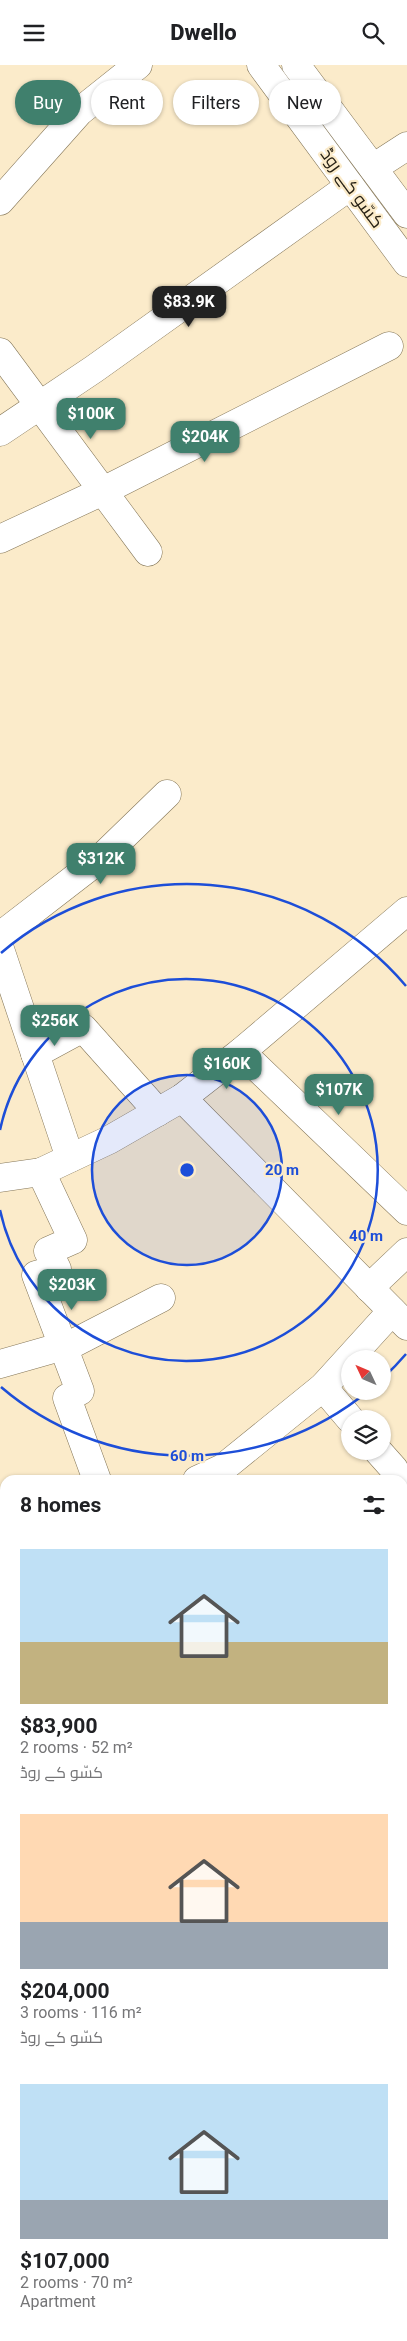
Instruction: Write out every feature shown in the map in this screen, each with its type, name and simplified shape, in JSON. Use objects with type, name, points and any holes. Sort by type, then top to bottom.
[{"type":"street","points":[[0,201],[79,112],[138,65]]},
{"type":"street","name":"کسّو کے روڈ","points":[[261,65],[407,263]]},
{"type":"street","name":"کسّو کے روڈ","points":[[296,65],[407,214]]},
{"type":"street","points":[[373,168],[407,145]]},
{"type":"street","points":[[0,432],[39,404],[94,369],[350,187]]},
{"type":"street","points":[[0,539],[103,491],[389,346]]},
{"type":"street","points":[[0,352],[148,552]]},
{"type":"street","points":[[0,936],[101,858],[167,794]]},
{"type":"street","points":[[0,1178],[40,1172],[110,1140],[182,1098],[241,1053],[407,911]]},
{"type":"street","points":[[0,949],[70,1158]]},
{"type":"street","points":[[35,1054],[83,1028],[158,1112]]},
{"type":"street","points":[[241,1053],[407,1211]]},
{"type":"street","points":[[182,1098],[399,1319],[323,1387],[223,1468],[208,1475]]},
{"type":"street","points":[[40,1172],[73,1240],[48,1251],[57,1269],[36,1275],[80,1391],[67,1398],[95,1475]]},
{"type":"street","points":[[369,1289],[407,1252]]},
{"type":"street","points":[[0,1364],[74,1343],[161,1298]]},
{"type":"street","points":[[323,1387],[342,1410]]},
{"type":"street","points":[[386,1460],[397,1475]]}]
